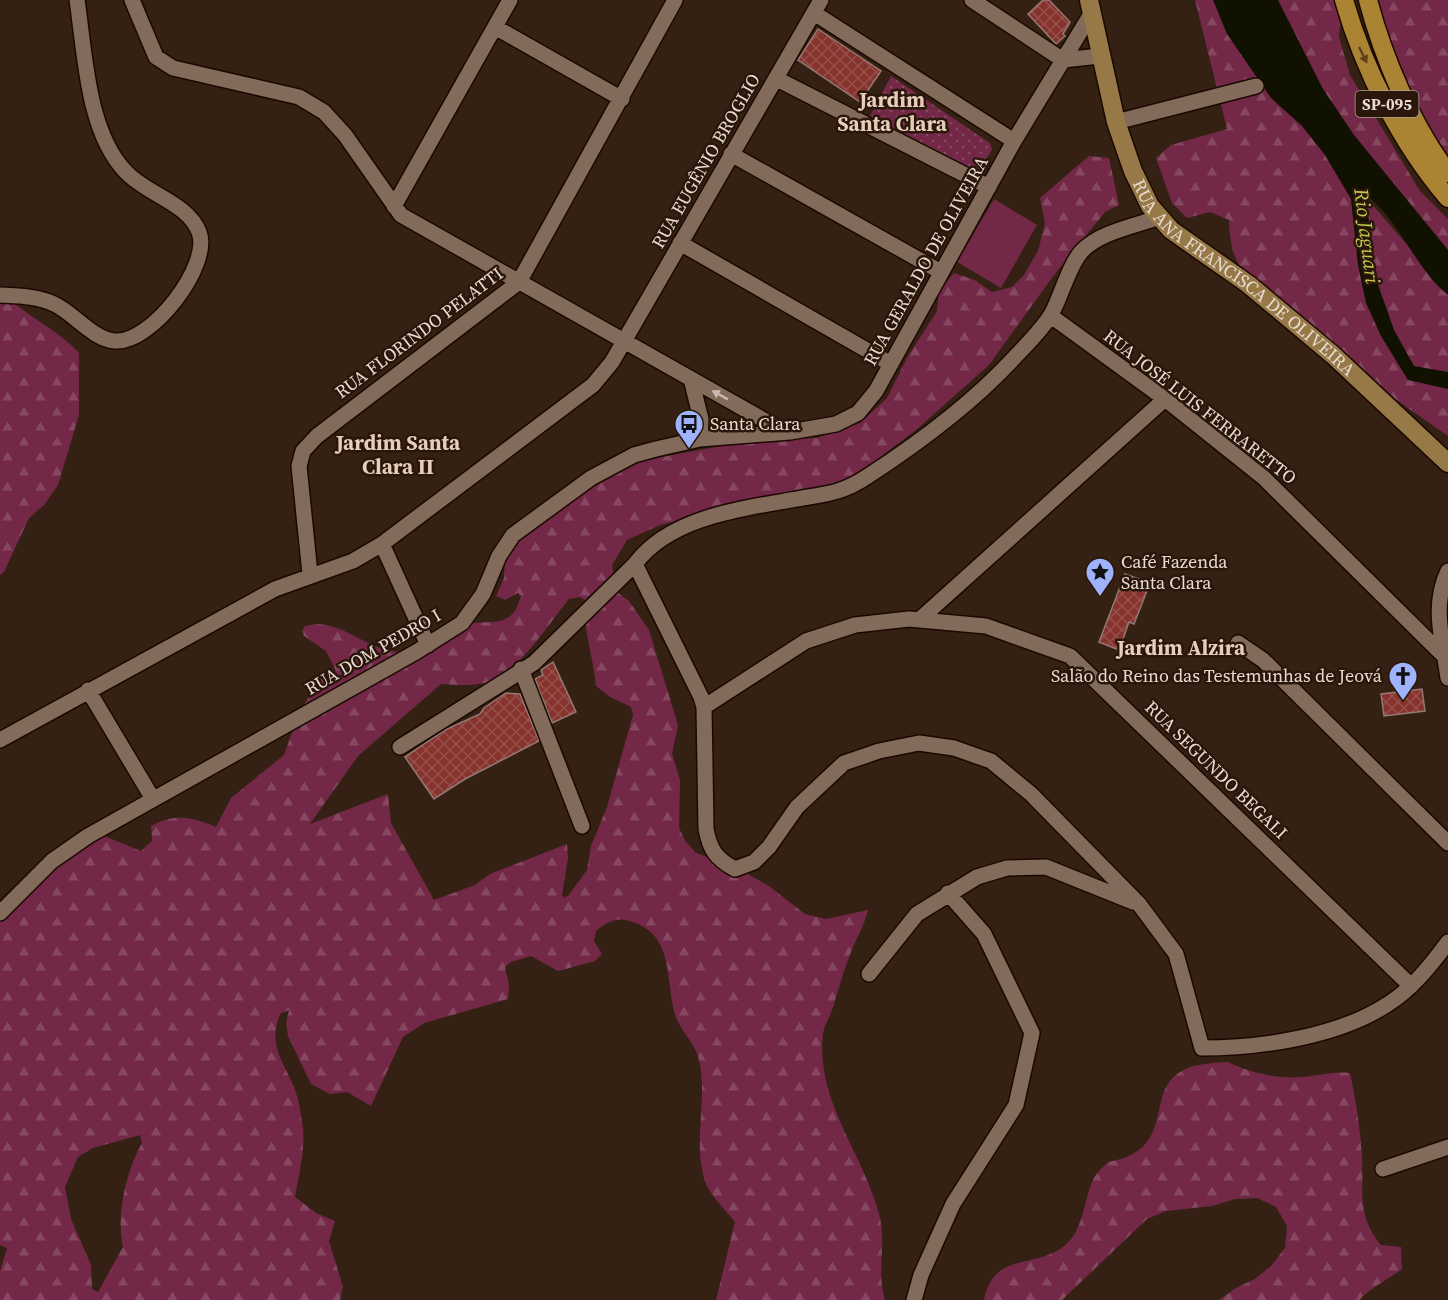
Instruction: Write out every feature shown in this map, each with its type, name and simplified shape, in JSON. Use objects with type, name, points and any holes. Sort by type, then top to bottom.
[{"type":"main road","name":"SP-095","points":[[1344,0],[1355,38],[1394,117],[1434,182],[1448,198]]},
{"type":"main road","name":"SP-095","points":[[1368,0],[1383,52],[1419,123],[1448,172]]},
{"type":"street","points":[[0,295],[29,297],[53,303],[105,338],[117,342],[140,335],[164,314],[186,286],[201,249],[199,232],[190,218],[126,172],[109,148],[93,107],[77,0]]},
{"type":"street","points":[[132,0],[156,57],[173,68],[299,97],[324,112],[345,135],[401,215],[785,432]]},
{"type":"street","points":[[394,206],[510,0]]},
{"type":"street","name":"RUA FLORINDO PELATTI","points":[[310,574],[299,466],[303,451],[317,436],[519,282],[675,0]]},
{"type":"street","points":[[972,0],[1063,60],[1100,56]]},
{"type":"street","points":[[988,0],[1009,25]]},
{"type":"street","points":[[817,7],[1014,141]]},
{"type":"street","name":"RUA EUGÊNIO BROGLIO","points":[[0,740],[275,589],[310,574],[353,561],[382,544],[593,385],[612,362],[817,7]]},
{"type":"street","name":"RUA GERALDO DE OLIVEIRA","points":[[785,432],[836,424],[858,413],[876,392],[988,187],[1063,60],[1090,7]]},
{"type":"street","name":"RUA ANA FRANCISCA DE OLIVEIRA","points":[[1090,7],[1116,122],[1133,171],[1150,206],[1171,230],[1248,284],[1334,354],[1448,462]]},
{"type":"street","points":[[495,27],[621,99]]},
{"type":"street","points":[[777,79],[988,187]]},
{"type":"street","points":[[1116,122],[1256,86]]},
{"type":"street","points":[[731,154],[941,272]]},
{"type":"street","points":[[400,747],[521,669],[534,663],[635,564],[645,551],[659,540],[690,524],[751,506],[835,494],[867,477],[951,414],[1012,360],[1051,316],[1080,252],[1095,241],[1160,217]]},
{"type":"street","points":[[680,243],[891,364]]},
{"type":"street","name":"RUA JOSÉ LUIS FERRARETTO","points":[[1051,316],[1165,399],[1264,478],[1447,658]]},
{"type":"street","points":[[691,379],[701,418],[700,440]]},
{"type":"street","points":[[919,620],[1165,399]]},
{"type":"street","name":"RUA DOM PEDRO I","points":[[0,913],[52,861],[88,836],[428,645],[462,623],[483,594],[499,556],[513,535],[591,478],[634,455],[700,440],[785,432]]},
{"type":"street","points":[[382,544],[428,645]]},
{"type":"street","points":[[635,564],[704,707],[706,829],[709,846],[718,860],[735,869],[754,862],[770,847],[797,807],[844,764],[879,751],[918,743],[954,748],[992,761],[1031,794],[1139,904],[1176,954],[1202,1048],[1233,1048],[1286,1041],[1336,1028],[1386,1005],[1411,986],[1448,942]]},
{"type":"street","points":[[1448,571],[1442,583],[1439,608],[1440,640],[1447,658],[1448,678]]},
{"type":"street","name":"RUA SEGUNDO BEGALI","points":[[704,707],[806,641],[855,625],[909,619],[986,626],[1070,656],[1411,986]]},
{"type":"street","points":[[1238,643],[1263,660],[1448,843]]},
{"type":"street","points":[[521,669],[582,826]]},
{"type":"street","points":[[88,690],[153,800]]},
{"type":"street","points":[[869,974],[917,914],[977,877],[1007,868],[1046,867],[1139,904]]},
{"type":"street","points":[[914,1300],[921,1275],[953,1204],[1016,1105],[1032,1033],[984,934],[948,893]]},
{"type":"street","points":[[1383,1169],[1448,1147]]},
{"type":"green space","points":[[1195,0],[1240,0],[1279,97],[1448,292],[1448,436],[1395,399],[1353,361],[1250,281],[1234,252],[1229,220],[1210,212],[1187,218],[1172,203],[1156,158],[1171,145],[1227,129]]},
{"type":"green space","points":[[1270,0],[1342,0],[1339,37],[1350,75],[1420,191],[1448,219],[1448,264],[1317,111]]},
{"type":"green space","points":[[1362,0],[1448,0],[1448,155],[1420,113]]},
{"type":"green space","points":[[891,76],[990,143],[992,150],[978,171],[967,171],[870,116]]},
{"type":"green space","points":[[1089,156],[1109,158],[1119,205],[1105,212],[1054,275],[989,365],[916,430],[847,482],[660,525],[627,540],[612,565],[617,592],[629,601],[649,630],[678,725],[672,754],[680,780],[679,828],[686,842],[696,853],[732,865],[769,886],[805,914],[826,919],[868,910],[824,1028],[822,1058],[833,1104],[872,1191],[879,1214],[882,1236],[881,1278],[885,1300],[716,1300],[735,1222],[713,1196],[704,1178],[700,1148],[702,1089],[699,1060],[677,1020],[663,950],[657,939],[647,929],[623,919],[609,922],[596,931],[594,941],[602,954],[595,961],[558,971],[531,956],[511,962],[505,967],[509,985],[508,999],[424,1023],[403,1037],[371,1106],[347,1092],[330,1094],[311,1084],[288,1036],[286,1023],[289,1010],[280,1014],[275,1035],[276,1043],[296,1092],[303,1128],[302,1154],[295,1197],[316,1213],[335,1221],[329,1241],[343,1287],[340,1300],[0,1300],[0,1271],[7,1248],[0,1245],[0,912],[19,898],[68,841],[85,834],[99,834],[141,851],[152,841],[151,826],[168,819],[191,819],[216,827],[231,798],[284,755],[299,712],[322,677],[336,671],[326,651],[304,636],[302,631],[305,626],[317,624],[340,629],[374,646],[399,652],[467,625],[503,620],[515,611],[521,596],[518,593],[505,600],[496,596],[504,578],[505,556],[517,539],[584,489],[635,462],[748,441],[817,438],[860,423],[887,398],[907,358],[937,311],[939,291],[954,273],[975,280],[992,292],[1012,287],[1024,275],[1038,251],[1045,223],[1040,198]],"holes":[[[580,597],[585,600],[585,622],[596,686],[610,697],[631,707],[633,715],[607,807],[591,846],[587,870],[568,896],[564,898],[562,895],[568,858],[567,844],[490,874],[475,885],[434,900],[391,823],[388,794],[310,824],[358,756],[441,684],[483,683],[506,674],[525,655],[569,599]],[[140,1135],[142,1143],[131,1167],[122,1207],[123,1247],[98,1292],[92,1289],[91,1265],[71,1219],[65,1187],[78,1157],[93,1148]]]},
{"type":"green space","points":[[994,199],[1037,225],[1001,288],[957,262]]},
{"type":"green space","points":[[7,297],[79,353],[79,415],[58,485],[44,505],[29,518],[4,572],[0,575],[0,298]]},
{"type":"green space","points":[[1228,1062],[1255,1072],[1283,1077],[1350,1073],[1360,1135],[1365,1213],[1373,1234],[1381,1245],[1401,1247],[1402,1269],[1360,1300],[1219,1300],[1255,1279],[1271,1266],[1285,1248],[1287,1226],[1276,1207],[1257,1198],[1235,1199],[1212,1206],[1166,1211],[1147,1219],[1062,1300],[984,1300],[989,1285],[1005,1268],[1051,1254],[1070,1240],[1079,1225],[1094,1177],[1108,1162],[1130,1155],[1144,1146],[1152,1133],[1164,1092],[1171,1080],[1193,1066]]},
{"type":"water","name":"Rio Jaguari","points":[[1213,0],[1278,0],[1323,89],[1354,135],[1448,250],[1448,295],[1426,272],[1391,221],[1370,198],[1367,206],[1375,276],[1394,330],[1414,366],[1448,372],[1448,389],[1408,380],[1381,336],[1366,303],[1358,265],[1351,199],[1325,155],[1302,126],[1271,98],[1227,34]]},
{"type":"building","points":[[1043,0],[1049,0],[1070,22],[1063,34],[1065,36],[1056,44],[1028,14]]},
{"type":"building","points":[[818,29],[881,71],[860,102],[798,60]]},
{"type":"building","points":[[1125,574],[1150,583],[1134,624],[1129,622],[1119,650],[1099,642]]},
{"type":"building","points":[[553,662],[576,712],[552,723],[535,679],[543,675],[541,670]]},
{"type":"building","name":"Salão do Reino das Testemunhas de Jeová","points":[[1422,689],[1425,711],[1384,716],[1381,694]]},
{"type":"building","points":[[506,693],[520,694],[539,741],[465,779],[434,799],[405,757],[445,730],[480,714],[484,708]]},
{"type":"place","name":"Santa Clara","points":[[689,450]]},
{"type":"place","name":"Café Fazenda Santa Clara","points":[[1100,598]]},
{"type":"place","name":"Salão do Reino das Testemunhas de Jeová","points":[[1403,702]]},
{"type":"district","name":"Jardim Santa Clara","points":[[892,112]]},
{"type":"district","name":"Jardim Santa Clara II","points":[[398,455]]},
{"type":"district","name":"Jardim Alzira","points":[[1181,648]]}]
